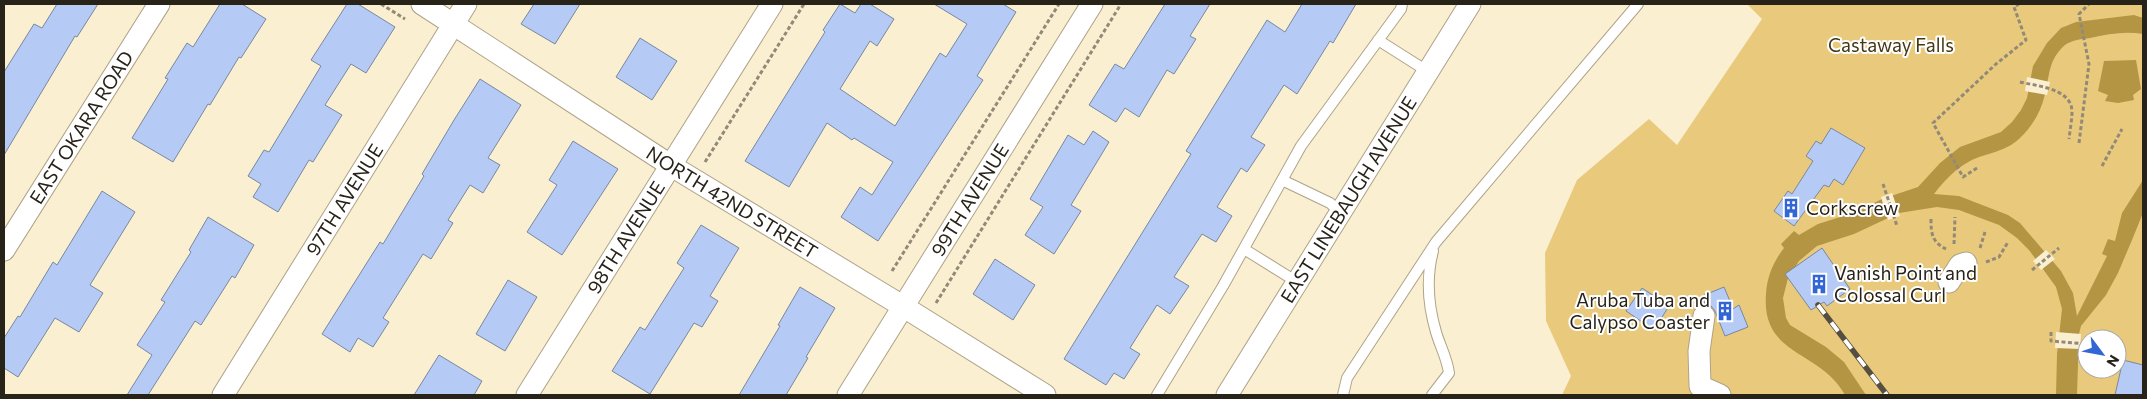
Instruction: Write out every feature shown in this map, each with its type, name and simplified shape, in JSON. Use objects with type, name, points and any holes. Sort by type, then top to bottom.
[{"type":"street","name":"EAST OKARA ROAD","points":[[4,250],[159,4]]},
{"type":"street","name":"NORTH 42ND STREET","points":[[422,4],[670,165],[1045,395]]},
{"type":"street","name":"97TH AVENUE","points":[[223,395],[466,4]]},
{"type":"street","name":"98TH AVENUE","points":[[527,395],[772,4]]},
{"type":"street","name":"99TH AVENUE","points":[[848,395],[1092,4]]},
{"type":"street","name":"EAST LINEBAUGH AVENUE","points":[[1234,390],[1297,282],[1470,4]]},
{"type":"street","points":[[1704,316],[1699,351],[1705,391],[1720,395]]},
{"type":"lane","points":[[1157,395],[1244,249],[1301,146],[1401,9],[1402,4]]},
{"type":"lane","points":[[1343,395],[1347,378],[1436,242],[1638,4]]},
{"type":"lane","points":[[1378,40],[1427,71]]},
{"type":"lane","points":[[1282,180],[1330,203],[1340,212]]},
{"type":"lane","points":[[1432,395],[1449,373],[1447,360],[1436,332],[1428,296],[1429,269],[1436,242]]},
{"type":"lane","points":[[1244,249],[1297,282]]},
{"type":"path","points":[[694,179],[804,4]]},
{"type":"path","points":[[892,271],[1059,4]]},
{"type":"path","points":[[934,307],[1121,4]]},
{"type":"path","points":[[1977,168],[1963,177],[1933,122],[1996,64],[2026,40],[2014,7],[2019,4]]},
{"type":"path","points":[[2080,143],[2089,64],[2079,14],[2089,4]]},
{"type":"path","points":[[2020,82],[2047,88],[2063,95],[2072,109],[2069,139]]},
{"type":"path","points":[[2102,166],[2122,129]]},
{"type":"path","points":[[1883,184],[1897,226]]},
{"type":"path","points":[[1955,217],[1961,265]]},
{"type":"path","points":[[1931,219],[1931,233],[1934,240],[1961,265],[1994,261],[1999,257],[2008,242]]},
{"type":"path","points":[[2032,270],[2059,248]]},
{"type":"path","points":[[2051,332],[2050,341],[2077,343]]},
{"type":"green space","name":"Castaway Falls","points":[[1747,4],[2143,4],[2143,395],[1562,395],[1571,376],[1546,321],[1545,253],[1577,180],[1649,119],[1677,145],[1762,19]]},
{"type":"shaded area","points":[[2134,15],[2143,18],[2143,34],[2110,34],[2077,40],[2065,45],[2055,56],[2050,68],[2043,101],[2032,124],[2024,134],[2008,147],[1976,158],[1959,168],[1934,194],[1959,196],[2008,215],[2020,223],[2061,271],[2073,293],[2077,316],[2107,256],[2102,254],[2108,239],[2115,241],[2122,213],[2143,180],[2143,213],[2118,273],[2106,295],[2080,329],[2077,329],[2077,395],[2056,395],[2057,354],[2062,309],[2056,287],[2029,250],[2017,238],[1999,225],[1959,210],[1937,207],[1899,213],[1854,234],[1817,246],[1799,261],[1788,278],[1783,298],[1786,318],[1790,325],[1826,347],[1844,362],[1866,395],[1845,395],[1834,380],[1782,342],[1773,330],[1767,315],[1766,294],[1771,270],[1784,248],[1781,244],[1794,231],[1799,235],[1818,224],[1856,212],[1882,199],[1918,187],[1940,163],[1960,147],[2001,132],[2021,110],[2027,98],[2033,66],[2047,43],[2061,28],[2076,22]]},
{"type":"shaded area","points":[[2136,60],[2141,89],[2133,95],[2134,100],[2118,103],[2105,101],[2108,95],[2098,91],[2104,61]]},
{"type":"pier","points":[[2027,77],[2050,82],[2047,95],[2025,91]]},
{"type":"pier","points":[[1892,193],[1900,216],[1888,220],[1881,197]]},
{"type":"pier","points":[[2046,250],[2055,259],[2041,270],[2033,261]]},
{"type":"pier","points":[[2056,332],[2077,334],[2077,349],[2055,348]]},
{"type":"building","points":[[57,4],[98,4],[77,37],[75,36],[4,155],[4,72],[34,24],[42,28]]},
{"type":"building","points":[[220,4],[242,4],[266,19],[241,58],[239,57],[210,105],[208,104],[173,162],[132,138],[168,79],[165,78],[187,43],[193,47]]},
{"type":"building","points":[[347,4],[358,4],[395,27],[366,73],[351,64],[325,105],[342,115],[313,162],[309,160],[278,212],[253,197],[261,184],[248,176],[264,150],[269,152],[321,66],[311,60]]},
{"type":"building","points":[[534,4],[580,4],[555,44],[521,24]]},
{"type":"building","points":[[840,4],[855,13],[861,4],[870,4],[894,19],[877,46],[870,41],[840,89],[895,126],[940,53],[946,57],[967,24],[934,4],[1003,4],[1016,12],[977,76],[983,80],[878,241],[841,217],[860,187],[872,195],[893,162],[854,138],[852,140],[827,123],[789,187],[745,161],[825,32],[823,30]]},
{"type":"building","points":[[1165,4],[1210,4],[1190,36],[1196,39],[1174,74],[1167,70],[1139,117],[1125,108],[1116,122],[1089,105],[1115,64],[1124,69]]},
{"type":"building","points":[[1302,4],[1356,4],[1333,43],[1330,41],[1297,94],[1284,85],[1251,137],[1265,145],[1247,172],[1241,168],[1217,207],[1232,216],[1216,242],[1202,234],[1174,277],[1189,286],[1170,314],[1157,305],[1130,348],[1140,354],[1124,379],[1114,373],[1106,385],[1064,359],[1191,154],[1186,151],[1267,20],[1285,32]]},
{"type":"building","points":[[640,38],[677,61],[652,100],[616,77]]},
{"type":"building","points":[[480,79],[521,105],[488,158],[500,165],[483,193],[470,185],[448,220],[453,223],[431,259],[423,254],[383,318],[389,322],[373,347],[358,338],[350,352],[322,334],[380,242],[383,244],[424,176],[422,174]]},
{"type":"building","points":[[1831,128],[1865,148],[1843,185],[1834,179],[1829,187],[1824,185],[1794,226],[1774,211],[1788,191],[1792,194],[1813,161],[1806,156],[1816,141],[1821,144]]},
{"type":"building","points":[[1093,131],[1109,142],[1071,205],[1081,211],[1054,254],[1025,235],[1043,207],[1030,199],[1068,135],[1084,145]]},
{"type":"building","points":[[573,141],[618,169],[562,255],[527,232],[557,185],[549,180]]},
{"type":"building","points":[[102,191],[135,212],[90,285],[103,293],[79,332],[55,318],[18,377],[4,368],[4,338],[18,316],[20,317],[53,262],[57,265]]},
{"type":"building","points":[[208,217],[254,245],[235,278],[232,276],[201,325],[195,321],[148,395],[127,395],[152,355],[137,345],[165,302],[161,300],[191,252],[189,250]]},
{"type":"building","points":[[701,225],[739,248],[710,296],[718,301],[702,327],[694,323],[650,394],[612,371],[640,327],[645,330],[684,268],[677,263]]},
{"type":"building","name":"Vanish Point and Colossal Curl","points":[[1822,248],[1850,289],[1827,306],[1824,302],[1811,310],[1785,274]]},
{"type":"building","points":[[995,259],[1035,285],[1013,320],[973,294]]},
{"type":"building","points":[[508,280],[537,297],[505,351],[476,334]]},
{"type":"building","points":[[800,287],[835,308],[806,357],[808,358],[786,395],[739,395],[780,326],[778,325]]},
{"type":"building","name":"Aruba Tuba and Calypso Coaster","points":[[1724,287],[1732,306],[1725,314],[1739,305],[1748,327],[1725,336],[1715,311],[1711,306],[1705,304],[1702,296]]},
{"type":"building","points":[[1642,288],[1669,306],[1654,330],[1626,311]]},
{"type":"building","points":[[439,355],[482,381],[474,395],[414,395]]},
{"type":"building","points":[[2127,361],[2143,365],[2143,395],[2115,395],[2119,379],[2127,379]]},
{"type":"railway","points":[[1818,305],[1887,395]]},
{"type":"place","name":"Corkscrew","points":[[1791,208]]},
{"type":"place","name":"Vanish Point and Colossal Curl","points":[[1819,284]]},
{"type":"place","name":"Aruba Tuba and Calypso Coaster","points":[[1725,311]]}]
